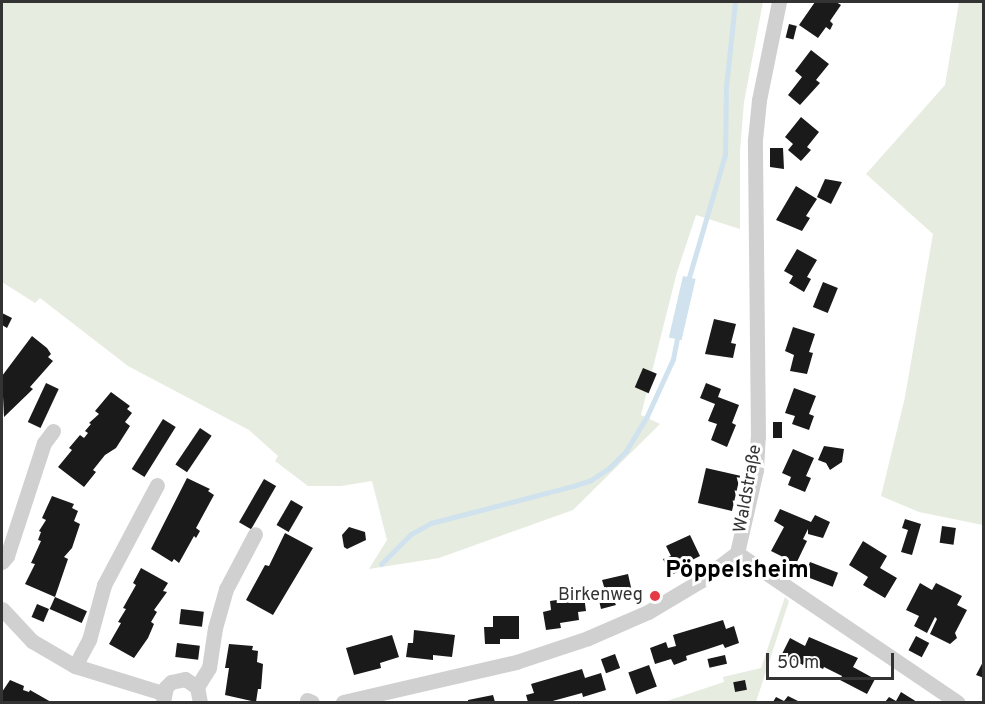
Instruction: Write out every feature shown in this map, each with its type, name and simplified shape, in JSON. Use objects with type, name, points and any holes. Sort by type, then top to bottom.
[{"type":"street","name":"Waldstraße","points":[[342,702],[516,662],[588,638],[648,612],[700,580],[737,553],[756,470],[758,437],[755,140],[760,89],[779,2]]},
{"type":"street","points":[[2,562],[8,556],[44,443],[53,431]]},
{"type":"street","points":[[75,666],[89,640],[104,585],[157,485]]},
{"type":"street","points":[[197,687],[209,669],[215,628],[226,589],[255,534]]},
{"type":"street","points":[[737,553],[957,702]]},
{"type":"street","points":[[2,609],[32,641],[75,666],[163,698],[171,682],[178,680],[191,682],[197,687],[200,702]]},
{"type":"shaded area","points":[[2,2],[763,2],[744,102],[740,151],[740,229],[696,215],[677,272],[641,415],[660,424],[573,510],[439,558],[369,569],[387,540],[372,481],[341,486],[308,486],[275,461],[278,456],[249,430],[128,366],[40,298],[35,303],[2,282]]},
{"type":"shaded area","points":[[959,2],[984,2],[983,525],[919,512],[881,496],[905,397],[933,234],[866,174],[945,85]]},
{"type":"shaded area","points":[[785,597],[789,601],[756,702],[664,702],[724,682],[723,677],[761,668]]},
{"type":"water","points":[[683,276],[696,279],[681,340],[669,337]]},
{"type":"building","points":[[815,2],[836,2],[841,5],[830,21],[833,24],[830,30],[826,27],[818,38],[799,25]]},
{"type":"building","points":[[789,24],[797,26],[793,40],[786,38]]},
{"type":"building","points":[[811,50],[829,64],[816,80],[820,83],[800,105],[788,95],[802,77],[795,71]]},
{"type":"building","points":[[801,117],[819,132],[807,147],[811,150],[801,161],[788,150],[793,144],[785,137]]},
{"type":"building","points":[[770,148],[783,148],[784,169],[770,167]]},
{"type":"building","points":[[825,179],[842,182],[831,204],[817,197]]},
{"type":"building","points":[[796,186],[817,199],[806,216],[810,218],[802,231],[776,220]]},
{"type":"building","points":[[797,249],[817,260],[807,277],[811,279],[804,292],[789,283],[793,276],[784,271]]},
{"type":"building","points":[[823,282],[838,288],[828,313],[813,307]]},
{"type":"building","points":[[2,313],[12,318],[7,328],[2,325]]},
{"type":"building","points":[[714,319],[736,324],[731,343],[736,344],[733,358],[705,354]]},
{"type":"building","points":[[793,327],[815,334],[809,352],[813,353],[807,374],[790,371],[794,355],[785,351]]},
{"type":"building","points":[[32,336],[47,348],[51,354],[48,357],[53,361],[30,387],[33,389],[4,417],[2,376]]},
{"type":"building","points":[[643,368],[657,374],[649,393],[635,387]]},
{"type":"building","points":[[46,383],[59,389],[41,428],[28,422]]},
{"type":"building","points":[[706,383],[721,389],[718,397],[739,405],[732,423],[736,425],[727,447],[711,440],[717,424],[708,421],[715,404],[700,398]]},
{"type":"building","points":[[794,388],[816,396],[809,414],[814,416],[809,430],[792,424],[795,416],[785,413]]},
{"type":"building","points":[[111,392],[130,406],[127,409],[132,413],[125,422],[130,426],[116,448],[105,455],[93,470],[96,472],[84,487],[58,467],[72,450],[69,448],[80,435],[84,438],[88,433],[85,431],[91,424],[89,423],[99,414],[95,411]]},
{"type":"building","points":[[163,419],[176,427],[144,477],[132,469]]},
{"type":"building","points":[[773,422],[782,422],[782,438],[773,438]]},
{"type":"building","points":[[200,428],[212,436],[187,472],[175,464]]},
{"type":"building","points":[[824,446],[844,449],[842,462],[830,470],[826,463],[818,460]]},
{"type":"building","points":[[793,449],[814,458],[806,476],[811,478],[805,492],[788,485],[791,477],[782,473]]},
{"type":"building","points":[[706,468],[740,476],[732,511],[698,503]]},
{"type":"building","points":[[187,478],[210,489],[208,491],[214,495],[196,528],[200,531],[196,538],[194,536],[179,563],[174,559],[172,562],[151,549]]},
{"type":"building","points":[[264,479],[276,486],[251,529],[239,522]]},
{"type":"building","points":[[52,496],[74,504],[72,508],[78,511],[74,521],[80,524],[72,548],[64,557],[68,559],[55,597],[25,584],[35,564],[31,563],[41,541],[38,540],[41,532],[39,531],[46,520],[42,518]]},
{"type":"building","points":[[291,500],[303,507],[289,532],[276,525]]},
{"type":"building","points":[[780,509],[811,522],[815,515],[830,522],[823,538],[808,534],[808,529],[803,539],[807,541],[794,568],[785,563],[787,559],[771,551],[784,527],[774,521]]},
{"type":"building","points":[[905,519],[921,524],[912,555],[901,552],[908,530],[902,528]]},
{"type":"building","points":[[942,526],[956,528],[953,545],[940,543]]},
{"type":"building","points":[[349,527],[365,532],[366,540],[347,549],[344,547],[342,535]]},
{"type":"building","points":[[285,533],[313,548],[273,615],[246,600],[265,565],[269,566]]},
{"type":"building","points":[[690,535],[700,556],[682,565],[684,569],[671,575],[663,559],[671,556],[666,546]]},
{"type":"building","points":[[863,541],[887,556],[880,568],[897,578],[885,598],[863,585],[868,577],[849,565]]},
{"type":"building","points":[[810,562],[838,573],[833,587],[805,576]]},
{"type":"building","points":[[141,568],[168,583],[163,591],[167,592],[154,610],[157,612],[151,622],[154,624],[148,638],[134,658],[109,644],[121,623],[118,622],[126,609],[123,608],[136,585],[133,583]]},
{"type":"building","points":[[628,574],[633,596],[614,601],[616,605],[601,609],[597,592],[605,590],[602,580]]},
{"type":"building","points":[[920,583],[932,590],[936,583],[962,596],[957,605],[967,610],[955,633],[957,638],[950,644],[930,634],[937,619],[935,617],[927,633],[914,626],[919,616],[906,610]]},
{"type":"building","points":[[584,596],[586,611],[578,612],[579,620],[560,623],[561,628],[546,630],[543,612],[551,610],[550,601]]},
{"type":"building","points":[[55,597],[87,611],[82,623],[50,609]]},
{"type":"building","points":[[37,604],[49,609],[43,622],[32,617]]},
{"type":"building","points":[[181,609],[204,612],[202,627],[179,624]]},
{"type":"building","points":[[493,616],[519,616],[519,639],[500,639],[500,644],[485,644],[484,627],[493,627]]},
{"type":"building","points":[[723,620],[726,629],[734,626],[739,643],[725,648],[723,644],[686,656],[687,660],[674,665],[671,659],[655,664],[650,648],[666,642],[668,648],[676,646],[673,635]]},
{"type":"building","points":[[414,630],[455,635],[452,657],[433,655],[433,660],[406,657],[408,643],[413,643]]},
{"type":"building","points":[[392,635],[399,657],[380,663],[381,668],[354,675],[346,648]]},
{"type":"building","points":[[916,636],[929,643],[922,657],[908,650]]},
{"type":"building","points":[[809,637],[858,658],[853,667],[875,679],[867,694],[840,680],[842,676],[824,667],[823,669],[805,660],[803,665],[782,654],[790,638],[805,646]]},
{"type":"building","points":[[177,643],[200,646],[198,660],[175,657]]},
{"type":"building","points":[[229,644],[253,646],[252,650],[258,651],[257,662],[263,664],[261,689],[258,689],[256,702],[225,695],[229,668],[225,668]]},
{"type":"building","points":[[615,654],[620,668],[606,673],[601,659]]},
{"type":"building","points":[[725,655],[727,664],[709,668],[707,659]]},
{"type":"building","points":[[984,660],[984,678],[976,675]]},
{"type":"building","points":[[649,665],[657,687],[636,694],[628,673]]},
{"type":"building","points":[[582,669],[585,678],[601,673],[606,690],[583,697],[582,693],[549,702],[528,702],[526,695],[534,693],[531,684]]},
{"type":"building","points":[[10,680],[24,686],[23,690],[29,692],[30,690],[51,702],[2,702],[2,692]]},
{"type":"building","points":[[745,680],[747,690],[735,692],[733,682]]},
{"type":"building","points":[[901,692],[917,702],[885,702],[889,697],[896,701]]},
{"type":"building","points":[[493,695],[495,702],[468,702],[468,700]]},
{"type":"building","points":[[788,696],[800,702],[773,702],[776,697],[784,701]]},
{"type":"waterway","points":[[689,277],[725,155],[726,87],[735,2]]},
{"type":"waterway","points":[[381,564],[411,534],[431,523],[573,486],[591,480],[609,468],[626,451],[647,416],[673,359],[677,339]]},
{"type":"place","name":"Birkenweg","points":[[655,596]]},
{"type":"district","name":"Pöppelsheim","points":[[737,572]]}]
